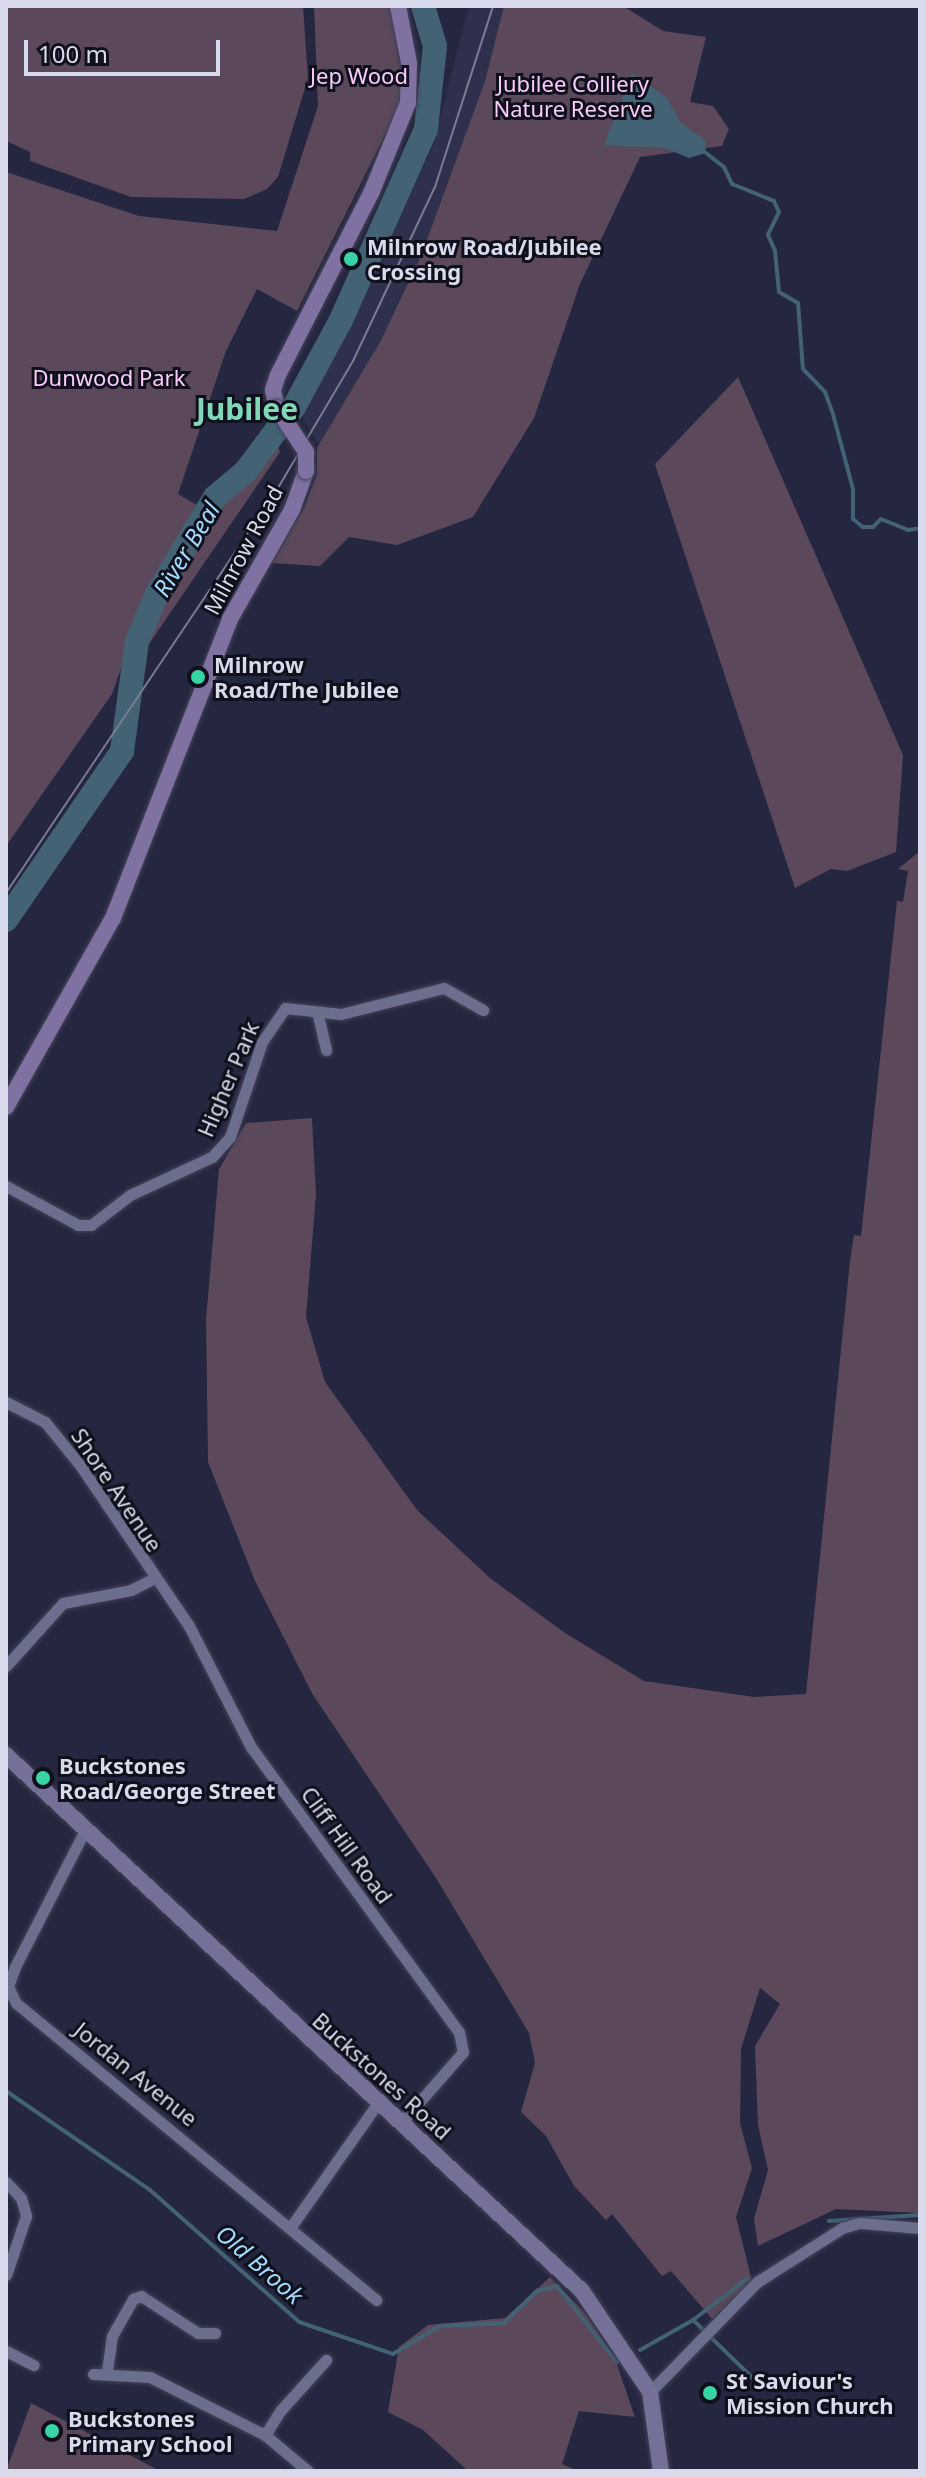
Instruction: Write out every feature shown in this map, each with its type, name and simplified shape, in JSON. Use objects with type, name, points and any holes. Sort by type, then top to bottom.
[{"type":"main road","name":"Milnrow Road","points":[[6,1107],[113,918],[230,619],[292,510],[306,471],[306,452],[277,408],[273,390],[372,191],[408,103],[409,63],[398,6]]},
{"type":"main road","name":"Buckstones Road","points":[[6,1755],[84,1832],[377,2104],[572,2280],[608,2323],[650,2392],[661,2471]]},
{"type":"street","name":"Higher Park","points":[[6,1186],[78,1225],[101,1220],[130,1195],[222,1150],[275,1019],[292,1007],[318,1015],[341,1014],[444,988],[483,1010]]},
{"type":"street","points":[[318,1015],[326,1050]]},
{"type":"street","name":"Shore Avenue","points":[[6,1402],[45,1422],[80,1465],[153,1579]]},
{"type":"street","points":[[6,1666],[63,1603],[131,1590],[153,1579]]},
{"type":"street","name":"Cliff Hill Road","points":[[153,1579],[189,1626],[251,1747],[459,2032],[463,2052],[401,2123]]},
{"type":"street","name":"Jordan Avenue","points":[[84,1832],[15,1967],[8,1986],[16,2003],[376,2300]]},
{"type":"street","points":[[290,2228],[377,2104]]},
{"type":"street","points":[[6,2182],[21,2198],[26,2216],[6,2275]]},
{"type":"street","points":[[650,2392],[757,2282],[842,2228],[860,2223],[920,2228]]},
{"type":"street","points":[[107,2371],[112,2336],[133,2299],[141,2296],[198,2333],[215,2333]]},
{"type":"street","points":[[6,2351],[34,2365]]},
{"type":"street","points":[[265,2435],[280,2411],[326,2360]]},
{"type":"street","points":[[93,2374],[107,2371],[150,2377],[265,2435],[308,2471]]},
{"type":"shaded area","points":[[469,6],[504,6],[485,81],[421,256],[380,342],[319,445],[298,411],[326,370],[433,146]]},
{"type":"shaded area","points":[[632,73],[667,98],[681,123],[705,140],[706,153],[689,158],[665,148],[604,145]]},
{"type":"green space","points":[[6,6],[303,6],[308,78],[278,177],[267,189],[244,199],[131,197],[30,161],[30,152],[6,141]]},
{"type":"green space","name":"Dunwood Park","points":[[314,6],[390,6],[405,95],[297,311],[257,289],[226,351],[178,494],[202,508],[144,604],[112,694],[6,846],[6,172],[139,216],[277,231],[318,106]]},
{"type":"green space","name":"Jubilee Colliery Nature Reserve","points":[[504,6],[623,6],[663,31],[706,37],[690,102],[713,106],[729,129],[722,146],[640,157],[580,284],[534,418],[473,517],[397,545],[349,537],[320,566],[272,563],[304,508],[317,474],[317,448],[380,342],[421,256],[485,81]]},
{"type":"green space","points":[[738,377],[903,755],[896,852],[847,871],[831,869],[795,888],[655,464]]},
{"type":"green space","points":[[277,444],[280,452],[149,644],[155,605],[222,500],[248,482]]},
{"type":"green space","points":[[920,851],[920,2213],[836,2209],[758,2246],[754,2219],[768,2170],[758,2125],[755,2046],[780,2004],[760,1988],[741,2049],[740,2123],[752,2168],[736,2217],[752,2281],[712,2319],[671,2271],[662,2276],[612,2214],[606,2220],[574,2186],[546,2136],[521,2112],[535,2063],[529,2033],[436,1878],[313,1695],[255,1581],[208,1462],[206,1320],[219,1169],[246,1123],[312,1118],[316,1194],[306,1317],[325,1382],[417,1510],[490,1578],[565,1633],[644,1681],[754,1697],[806,1694],[850,1261],[854,1235],[861,1236],[897,901],[903,902],[908,871],[898,869]]},
{"type":"green space","points":[[550,2277],[584,2312],[614,2356],[635,2417],[579,2411],[562,2464],[578,2471],[468,2471],[423,2430],[388,2412],[399,2347],[428,2325],[505,2318]]},
{"type":"green space","name":"Buckstones Primary School","points":[[31,2403],[160,2471],[6,2471]]},
{"type":"waterway","name":"River Beal","points":[[6,920],[122,751],[137,641],[157,594],[215,497],[245,472],[294,407],[341,320],[426,129],[435,46],[423,6]]},
{"type":"waterway","points":[[706,153],[724,167],[732,184],[774,201],[779,212],[768,235],[775,251],[779,292],[798,303],[803,369],[825,392],[833,414],[853,489],[853,519],[863,527],[873,527],[881,519],[908,530],[920,528]]},
{"type":"waterway","name":"Old Brook","points":[[6,2091],[150,2190],[299,2322],[393,2354],[440,2326],[504,2323],[537,2291],[557,2286],[617,2362]]},
{"type":"waterway","name":"Old Brook","points":[[829,2221],[920,2215]]},
{"type":"waterway","name":"Old Brook","points":[[640,2350],[693,2320],[747,2279]]},
{"type":"waterway","points":[[693,2320],[763,2388]]},
{"type":"tram line","points":[[6,893],[275,493],[353,361],[435,187],[493,6]]},
{"type":"place","name":"Milnrow Road/Jubilee Crossing","points":[[351,259]]},
{"type":"place","name":"Milnrow Road/The Jubilee","points":[[198,677]]},
{"type":"place","name":"Buckstones Road/George Street","points":[[43,1778]]},
{"type":"place","name":"St Saviour's Mission Church","points":[[710,2393]]},
{"type":"place","name":"Buckstones Primary School","points":[[52,2431]]},
{"type":"district","name":"Jubilee","points":[[247,409]]},
{"type":"park label","name":"Jep Wood","points":[[359,76]]}]
